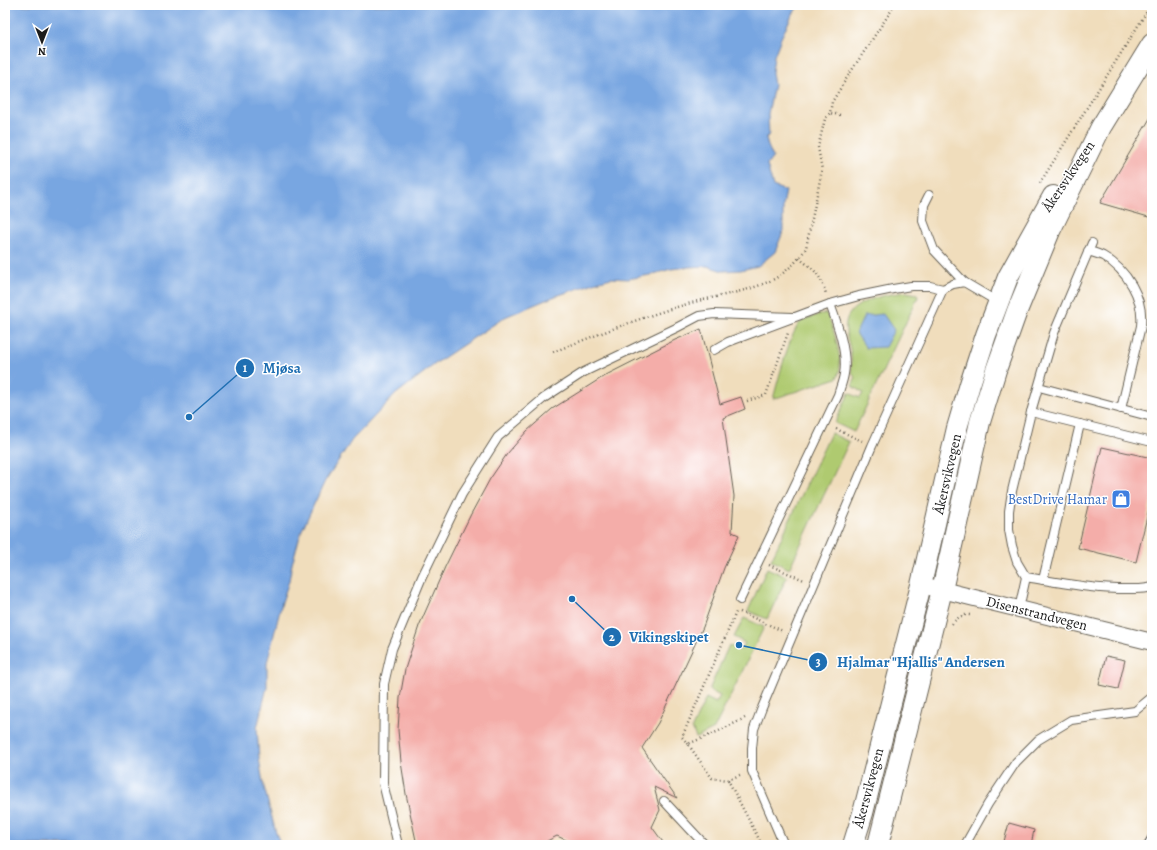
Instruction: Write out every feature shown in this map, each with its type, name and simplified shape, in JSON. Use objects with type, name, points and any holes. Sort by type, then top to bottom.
[{"type":"street","name":"Åkersvikvegen","points":[[878,845],[942,590],[980,422],[996,370],[1012,270],[1051,200],[1074,164],[1101,127],[1152,44]]},
{"type":"street","name":"Åkersvikvegen","points":[[853,845],[863,813],[921,585],[958,428],[970,384],[1007,307]]},
{"type":"street","name":"Disenstrandvegen","points":[[921,585],[1152,642]]},
{"type":"lane","points":[[929,195],[924,205],[923,221],[934,250],[964,282],[1007,307]]},
{"type":"lane","points":[[1019,608],[1026,577],[1017,562],[1009,530],[1009,511],[1012,491],[1031,412],[1054,333],[1090,247],[1112,262],[1132,285],[1142,316],[1122,409]]},
{"type":"lane","points":[[784,845],[752,770],[754,729],[872,446],[935,306],[943,289],[953,284],[964,282]]},
{"type":"lane","points":[[714,350],[728,342],[793,317],[858,296],[911,286],[930,286],[943,289]]},
{"type":"lane","points":[[740,600],[838,395],[844,374],[845,360],[841,337],[830,304]]},
{"type":"lane","points":[[398,845],[383,783],[384,684],[392,649],[422,577],[462,494],[498,438],[544,398],[584,372],[699,316],[714,314],[793,317]]},
{"type":"lane","points":[[1038,387],[1152,417]]},
{"type":"lane","points":[[1031,412],[1152,442]]},
{"type":"lane","points":[[1044,580],[1080,424]]},
{"type":"lane","points":[[1026,577],[1105,588],[1152,588]]},
{"type":"lane","points":[[966,845],[988,804],[1016,762],[1038,740],[1071,720],[1135,711],[1152,697]]},
{"type":"lane","points":[[664,801],[705,845]]},
{"type":"path","points":[[553,352],[636,320],[692,302],[749,289],[775,278],[786,271],[806,248],[822,170],[818,147],[825,119],[830,113],[832,102],[895,5]]},
{"type":"path","points":[[830,113],[840,115]]},
{"type":"path","points":[[798,258],[815,271],[823,282],[830,304]]},
{"type":"path","points":[[747,402],[766,395],[793,317]]},
{"type":"path","points":[[824,424],[872,446]]},
{"type":"path","points":[[759,560],[814,584]]},
{"type":"path","points":[[740,600],[682,737],[712,778],[728,780],[762,845]]},
{"type":"path","points":[[736,610],[793,635]]},
{"type":"path","points":[[950,629],[958,617],[972,615]]},
{"type":"path","points":[[688,744],[719,731],[762,708]]},
{"type":"green space","points":[[906,292],[917,294],[918,297],[854,432],[835,423],[849,393],[860,398],[863,393],[852,386],[856,378],[852,373],[846,322],[849,314],[862,303],[890,294]]},
{"type":"green space","points":[[826,313],[838,347],[840,369],[837,378],[773,399],[793,334],[802,321]]},
{"type":"green space","points":[[831,433],[849,442],[789,569],[771,560]]},
{"type":"green space","points":[[767,568],[787,577],[767,619],[748,611]]},
{"type":"green space","points":[[744,618],[764,627],[714,729],[696,738],[692,728],[706,698],[716,703],[720,696],[709,690],[729,645],[741,650],[745,643],[734,637]]},
{"type":"water","points":[[5,5],[799,5],[791,17],[774,56],[772,73],[774,85],[768,114],[769,135],[766,138],[773,157],[767,165],[773,186],[786,191],[783,206],[783,232],[775,252],[758,266],[741,270],[723,271],[707,266],[689,267],[671,269],[628,279],[611,278],[553,297],[505,317],[439,361],[396,394],[352,440],[325,481],[301,532],[292,564],[289,581],[282,602],[267,663],[267,687],[257,728],[259,758],[263,783],[276,833],[281,845],[5,845]]},
{"type":"water","points":[[883,314],[894,330],[885,347],[866,348],[856,333],[864,316]]},
{"type":"building","points":[[1152,115],[1152,218],[1100,203]]},
{"type":"building","points":[[701,329],[720,404],[741,397],[745,409],[723,418],[734,496],[732,532],[739,535],[724,568],[703,627],[658,723],[642,748],[677,798],[654,787],[660,810],[652,827],[665,845],[577,845],[557,836],[547,841],[546,845],[417,845],[406,794],[398,730],[400,698],[405,669],[419,626],[445,567],[490,479],[507,454],[527,431],[552,409],[606,375],[675,340]]},
{"type":"building","points":[[1102,447],[1152,458],[1152,496],[1136,562],[1078,548]]},
{"type":"building","points":[[1106,656],[1125,660],[1118,689],[1099,685]]},
{"type":"building","points":[[1009,823],[1034,830],[1031,845],[1003,845]]},
{"type":"railway","points":[[1145,845],[1152,833]]},
{"type":"place","name":"Mjøsa","points":[[189,417]]},
{"type":"place","name":"BestDrive Hamar","points":[[1121,499]]},
{"type":"place","name":"Vikingskipet","points":[[572,599]]},
{"type":"place","name":"Hjalmar \"Hjallis\" Andersen","points":[[739,645]]}]
